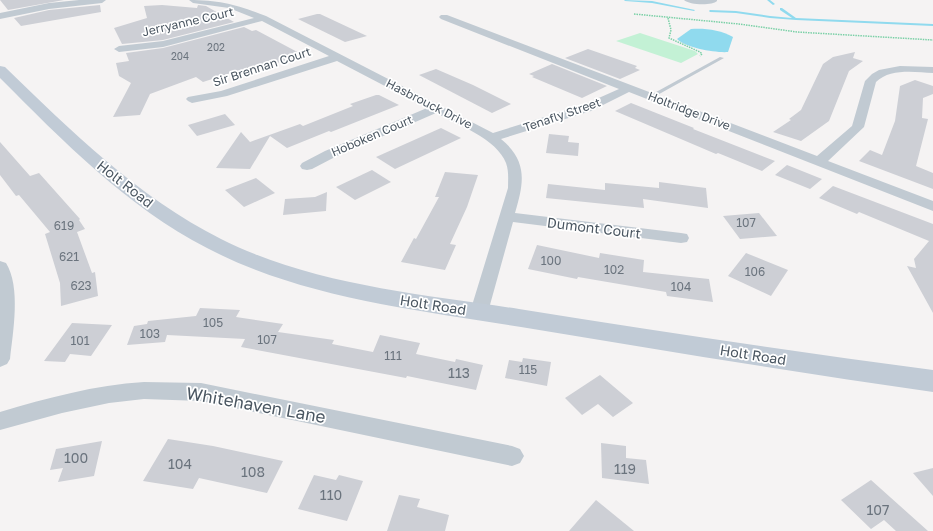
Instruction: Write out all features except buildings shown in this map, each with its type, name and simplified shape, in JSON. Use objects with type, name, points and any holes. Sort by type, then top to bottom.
[{"type":"street","points":[[0,16],[49,6],[102,0]]},
{"type":"street","name":"Hasbrouck Drive","points":[[193,0],[235,7],[263,18],[437,108],[492,138],[503,147],[515,167],[515,188],[479,312]]},
{"type":"street","points":[[688,0],[713,1]]},
{"type":"street","name":"Holtridge Drive","points":[[444,17],[933,206]]},
{"type":"street","name":"Jerryanne Court","points":[[119,49],[177,40],[263,18]]},
{"type":"street","name":"Sir Brennan Court","points":[[192,99],[223,94],[338,57]]},
{"type":"street","name":"Holt Road","points":[[0,70],[85,152],[151,206],[214,244],[278,270],[318,281],[395,298],[762,357],[933,381]]},
{"type":"street","points":[[819,162],[858,127],[871,81],[874,77],[882,73],[896,70],[933,70]]},
{"type":"street","name":"Tenafly Street","points":[[492,138],[587,108],[630,88]]},
{"type":"street","name":"Hoboken Court","points":[[307,166],[330,154],[437,108]]},
{"type":"street","name":"Dumont Court","points":[[507,217],[681,238]]},
{"type":"street","points":[[0,267],[5,293],[5,318],[0,359]]},
{"type":"street","name":"Whitehaven Lane","points":[[0,421],[71,401],[126,392],[160,390],[201,392],[512,456]]},
{"type":"lane","points":[[650,97],[722,58]]},
{"type":"path","points":[[634,14],[739,24],[797,32],[933,40]]},
{"type":"path","points":[[668,18],[671,30],[669,38],[700,52],[701,56],[696,58]]},
{"type":"green space","points":[[640,33],[695,51],[698,54],[681,63],[616,41]]},
{"type":"water","points":[[691,29],[713,30],[733,37],[728,52],[716,52],[701,49],[687,45],[677,39]]},
{"type":"waterway","points":[[625,0],[652,2],[694,10]]},
{"type":"waterway","points":[[768,0],[774,4]]},
{"type":"waterway","points":[[781,9],[795,19]]},
{"type":"waterway","points":[[710,11],[736,12],[770,17],[795,19]]},
{"type":"waterway","points":[[795,19],[933,25]]}]
